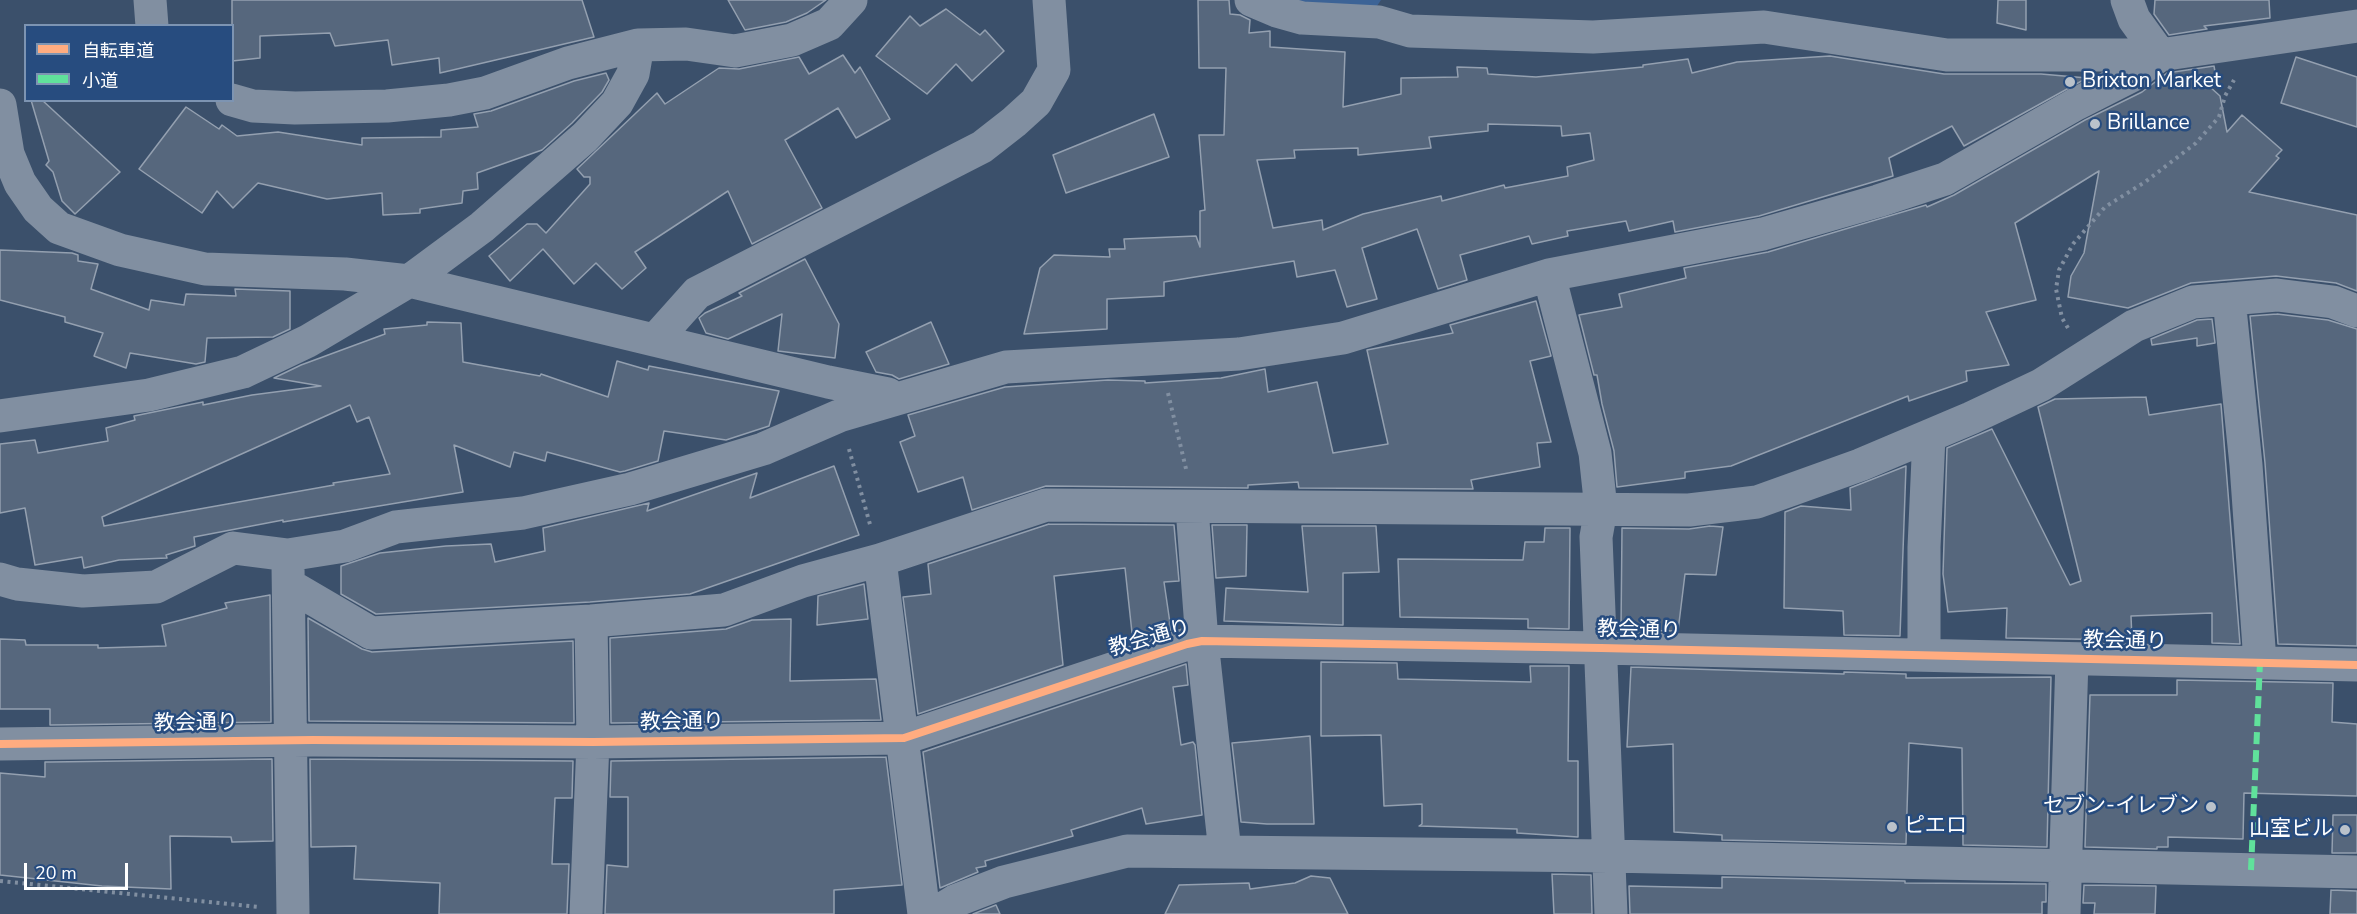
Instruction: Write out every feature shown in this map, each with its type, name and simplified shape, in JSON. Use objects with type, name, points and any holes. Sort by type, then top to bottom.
[{"type":"street","points":[[150,0],[152,24]]},
{"type":"street","points":[[234,101],[253,106],[295,108],[387,106],[448,100],[485,93],[568,63],[638,45],[686,44],[735,51],[792,40],[829,24],[850,0]]},
{"type":"street","points":[[655,340],[697,293],[982,147],[1014,122],[1036,102],[1054,70],[1049,0]]},
{"type":"street","points":[[1251,0],[1302,18],[1385,11],[1410,31],[1593,37],[1764,27],[1947,55],[2160,55],[2357,26]]},
{"type":"street","points":[[2127,0],[2134,19],[2160,55]]},
{"type":"street","points":[[0,416],[149,395],[243,372],[308,341],[409,281],[482,227],[585,137],[616,103],[633,74],[638,45]]},
{"type":"street","points":[[288,570],[396,527],[523,513],[630,489],[763,449],[839,416],[1006,367],[1239,354],[1343,338],[1549,275],[1762,234],[1945,179],[2076,104],[2133,75],[2160,55]]},
{"type":"street","points":[[0,105],[8,154],[20,183],[38,209],[59,228],[120,250],[205,269],[345,274],[409,281],[828,382],[888,394],[891,400]]},
{"type":"street","points":[[1549,275],[1594,453],[1601,509],[1596,537],[1611,914]]},
{"type":"street","points":[[0,579],[17,584],[83,591],[156,587],[233,548],[288,570],[371,633],[591,621],[724,610],[803,581],[880,560],[1046,505],[1192,508],[1689,510],[1757,502],[1860,465],[2041,385],[2134,326],[2193,302],[2277,295],[2333,302],[2357,311]]},
{"type":"street","points":[[2229,298],[2246,465],[2260,662]]},
{"type":"street","points":[[1924,655],[1924,547],[1929,436]]},
{"type":"street","points":[[1192,508],[1202,641],[1225,852]]},
{"type":"street","points":[[880,560],[904,738],[924,914]]},
{"type":"street","points":[[278,911],[292,741],[288,570]]},
{"type":"street","points":[[586,914],[593,742],[591,621]]},
{"type":"street","name":"教会通り","points":[[0,744],[292,741],[593,742],[904,738],[1202,641],[2357,665]]},
{"type":"street","points":[[2064,914],[2072,658]]},
{"type":"street","points":[[934,914],[956,901],[1004,882],[1127,851],[1609,856],[2357,872]]},
{"type":"path","points":[[2084,357],[2062,318],[2056,289],[2060,270],[2073,244],[2105,207],[2145,182],[2196,143],[2219,117],[2225,96],[2254,42]]},
{"type":"path","points":[[1159,357],[1189,478],[1192,508]]},
{"type":"path","points":[[839,416],[880,560]]},
{"type":"path","points":[[0,881],[278,911]]},
{"type":"shaded area","points":[[1278,0],[1381,0],[1373,12]]},
{"type":"building","points":[[232,0],[582,0],[594,37],[440,73],[439,58],[392,65],[388,40],[335,46],[330,33],[260,36],[260,58],[234,61],[234,24],[232,24]]},
{"type":"building","points":[[728,0],[826,0],[807,13],[786,22],[745,30]]},
{"type":"building","points":[[1198,0],[1229,0],[1230,14],[1240,15],[1250,20],[1249,33],[1270,31],[1270,47],[1345,52],[1343,107],[1401,94],[1401,78],[1458,77],[1457,67],[1487,68],[1488,74],[1536,77],[1643,67],[1643,65],[1688,59],[1692,73],[1737,62],[1830,56],[1944,74],[2041,74],[2087,78],[1964,146],[1952,126],[1889,158],[1893,176],[1759,216],[1675,232],[1673,221],[1629,231],[1626,221],[1567,231],[1568,236],[1532,244],[1529,236],[1460,255],[1467,280],[1438,289],[1417,229],[1362,248],[1377,299],[1347,307],[1335,270],[1297,277],[1294,261],[1164,282],[1164,296],[1107,299],[1107,329],[1024,334],[1040,268],[1054,255],[1110,257],[1109,249],[1125,249],[1124,239],[1196,236],[1200,247],[1200,211],[1205,210],[1199,135],[1224,135],[1226,68],[1199,68]],"holes":[[[1488,124],[1561,126],[1562,136],[1590,133],[1594,160],[1567,167],[1568,176],[1505,188],[1504,185],[1442,201],[1441,196],[1363,214],[1323,230],[1322,220],[1273,228],[1257,160],[1295,158],[1294,150],[1358,148],[1358,155],[1431,148],[1429,137],[1488,131]]]},
{"type":"building","points":[[1998,0],[2026,0],[2026,30],[1997,23]]},
{"type":"building","points":[[2155,0],[2269,0],[2270,18],[2204,26],[2207,29],[2169,35],[2154,14]]},
{"type":"building","points":[[946,9],[980,35],[985,30],[1004,51],[972,81],[956,64],[927,94],[876,56],[910,16],[920,26]]},
{"type":"building","points":[[843,55],[855,73],[860,67],[890,119],[856,138],[838,108],[785,140],[822,208],[752,244],[728,191],[635,252],[646,268],[622,289],[596,263],[574,284],[543,249],[510,281],[489,256],[527,224],[537,224],[546,233],[590,184],[590,177],[584,177],[577,169],[657,93],[665,104],[719,68],[739,69],[799,57],[809,74]]},
{"type":"building","points":[[2296,57],[2357,77],[2357,127],[2281,103]]},
{"type":"building","points":[[2214,66],[2217,83],[2199,77],[2220,96],[2227,132],[2242,115],[2282,150],[2276,156],[2279,158],[2249,192],[2357,215],[2357,291],[2336,283],[2276,276],[2191,283],[2128,308],[2068,297],[2071,276],[2084,253],[2099,171],[2015,223],[2036,300],[1986,312],[2009,365],[1966,371],[1967,381],[1909,401],[1908,396],[1731,466],[1685,472],[1685,478],[1617,487],[1614,451],[1597,375],[1594,375],[1579,315],[1622,307],[1619,294],[1686,278],[1684,268],[1768,252],[1926,205],[1927,207],[1954,195],[2085,120],[2142,92],[2167,73]]},
{"type":"building","points":[[606,73],[609,80],[602,92],[542,150],[477,173],[478,189],[463,191],[462,203],[420,209],[420,213],[383,215],[382,193],[327,199],[258,183],[233,208],[217,191],[202,213],[139,169],[186,107],[219,129],[222,125],[237,136],[278,132],[362,145],[362,138],[441,137],[441,130],[478,127],[474,114],[491,111],[574,81]]},
{"type":"building","points":[[32,102],[44,102],[120,172],[75,214],[62,201],[53,172],[46,165],[49,161]]},
{"type":"building","points":[[1154,114],[1169,157],[1066,193],[1053,155]]},
{"type":"building","points":[[0,250],[78,255],[78,261],[98,264],[91,289],[149,310],[151,300],[184,305],[186,294],[236,296],[235,289],[290,291],[290,329],[273,337],[207,338],[205,362],[196,364],[130,353],[126,368],[94,356],[103,333],[65,322],[65,317],[0,300]]},
{"type":"building","points":[[805,259],[839,324],[835,358],[778,351],[782,314],[728,339],[706,333],[699,318],[705,313],[742,296],[739,293]]},
{"type":"building","points":[[1536,301],[1551,356],[1530,361],[1551,442],[1537,443],[1540,467],[1471,480],[1473,489],[1299,488],[1298,482],[1248,485],[1248,488],[1046,486],[972,510],[963,477],[918,492],[900,442],[915,436],[908,415],[1005,387],[1108,380],[1145,381],[1145,383],[1221,378],[1265,369],[1268,392],[1317,382],[1333,453],[1388,444],[1367,350],[1453,333],[1450,325]]},
{"type":"building","points":[[2277,314],[2328,320],[2357,329],[2357,646],[2278,644],[2265,463],[2250,316]]},
{"type":"building","points":[[2212,319],[2215,343],[2197,346],[2197,338],[2152,345],[2151,339],[2197,320]]},
{"type":"building","points":[[427,322],[461,323],[463,362],[540,376],[541,374],[608,397],[617,361],[648,370],[649,366],[779,391],[769,426],[726,440],[664,431],[658,461],[625,471],[620,472],[547,452],[545,461],[514,452],[510,467],[454,445],[463,492],[283,522],[283,520],[194,537],[195,546],[166,555],[167,558],[119,560],[84,568],[82,557],[35,565],[25,508],[0,513],[0,444],[35,440],[38,453],[108,441],[106,428],[135,420],[134,416],[203,402],[203,405],[252,395],[321,386],[274,378],[301,365],[385,334],[384,329],[427,325]],"holes":[[[350,405],[357,422],[369,417],[390,474],[104,526],[102,517]]]},
{"type":"building","points":[[931,322],[949,364],[899,379],[876,372],[866,352]]},
{"type":"building","points":[[2146,397],[2149,415],[2221,404],[2240,644],[2212,643],[2212,613],[2131,616],[2132,640],[2006,638],[2007,608],[1948,612],[1943,574],[1947,448],[1992,429],[2070,585],[2081,581],[2038,407],[2055,399]]},
{"type":"building","points":[[834,466],[859,535],[690,594],[376,614],[341,594],[341,566],[380,553],[491,544],[495,562],[545,551],[543,528],[649,503],[647,511],[757,473],[750,498]]},
{"type":"building","points":[[1906,466],[1900,636],[1844,635],[1843,611],[1784,608],[1785,512],[1801,506],[1851,510],[1850,488]]},
{"type":"building","points":[[1049,524],[1174,525],[1179,581],[1164,582],[1171,630],[1133,642],[1125,568],[1054,576],[1063,665],[918,714],[903,597],[931,594],[928,564]]},
{"type":"building","points":[[1212,525],[1247,525],[1246,576],[1216,578]]},
{"type":"building","points":[[1302,526],[1376,526],[1379,572],[1343,573],[1343,625],[1224,621],[1226,588],[1308,592]]},
{"type":"building","points":[[1723,527],[1716,575],[1685,574],[1678,631],[1621,630],[1622,528],[1689,529]]},
{"type":"building","points":[[1545,528],[1570,528],[1569,629],[1528,628],[1528,619],[1400,617],[1398,559],[1523,560],[1525,542],[1544,542]]},
{"type":"building","points":[[864,584],[868,619],[817,625],[818,596]]},
{"type":"building","points":[[270,595],[271,722],[50,725],[50,709],[0,709],[0,639],[25,640],[26,645],[98,645],[98,648],[166,646],[162,625],[227,608],[225,603]]},
{"type":"building","points":[[308,618],[362,649],[372,652],[573,641],[574,723],[309,721]]},
{"type":"building","points":[[791,619],[790,681],[876,679],[881,720],[611,723],[610,638],[726,629],[752,620]]},
{"type":"building","points":[[1321,662],[1397,663],[1398,679],[1531,682],[1530,666],[1569,666],[1568,761],[1578,761],[1578,837],[1517,833],[1517,829],[1419,826],[1422,824],[1422,804],[1384,806],[1381,735],[1321,736]]},
{"type":"building","points":[[1186,664],[1188,685],[1173,687],[1181,745],[1193,742],[1195,745],[1202,815],[1146,824],[1142,808],[1071,830],[1073,836],[985,861],[986,866],[976,868],[978,872],[940,888],[923,752]]},
{"type":"building","points":[[1631,667],[1906,674],[1906,678],[2051,677],[2047,847],[1963,845],[1962,748],[1909,743],[1906,844],[1722,840],[1722,835],[1674,832],[1673,744],[1627,747]]},
{"type":"building","points":[[2177,680],[2333,683],[2332,722],[2357,724],[2357,796],[2244,793],[2243,839],[2168,837],[2168,847],[2157,847],[2157,849],[2085,847],[2090,695],[2177,695]]},
{"type":"building","points":[[1310,736],[1314,824],[1241,822],[1232,743]]},
{"type":"building","points":[[886,757],[902,885],[834,890],[834,914],[605,914],[607,865],[628,867],[628,797],[610,797],[611,761]]},
{"type":"building","points":[[272,759],[273,841],[232,842],[231,837],[170,836],[171,889],[102,886],[0,875],[0,773],[45,777],[45,762]]},
{"type":"building","points":[[310,759],[573,761],[572,798],[555,798],[552,864],[569,864],[567,914],[439,914],[440,883],[354,879],[356,846],[311,847]]},
{"type":"building","name":"山室ビル","points":[[2333,815],[2357,815],[2357,853],[2332,853]]},
{"type":"building","points":[[1552,874],[1591,875],[1592,914],[1554,914]]},
{"type":"building","points":[[1311,876],[1330,878],[1348,914],[1165,914],[1179,885],[1249,883],[1250,889],[1295,883]]},
{"type":"building","points":[[1722,877],[1905,881],[1905,883],[2046,884],[2046,902],[2042,902],[2042,914],[1630,914],[1629,886],[1722,888]]},
{"type":"building","points":[[2084,885],[2156,886],[2155,914],[2094,914],[2095,903],[2083,903]]},
{"type":"building","points":[[2331,890],[2357,891],[2357,914],[2330,914]]},
{"type":"building","points":[[996,905],[1000,914],[973,914]]},
{"type":"marked path","points":[[2251,870],[2260,662]]},
{"type":"cycle path","points":[[0,744],[313,740],[593,742],[904,738],[1202,641],[2357,665]]},
{"type":"place","name":"Brixton Market","points":[[2070,82]]},
{"type":"place","name":"Brillance","points":[[2095,124]]},
{"type":"place","name":"セブン-イレブン","points":[[2211,807]]},
{"type":"place","name":"ピエロ","points":[[1892,827]]},
{"type":"place","name":"山室ビル","points":[[2345,830]]}]
